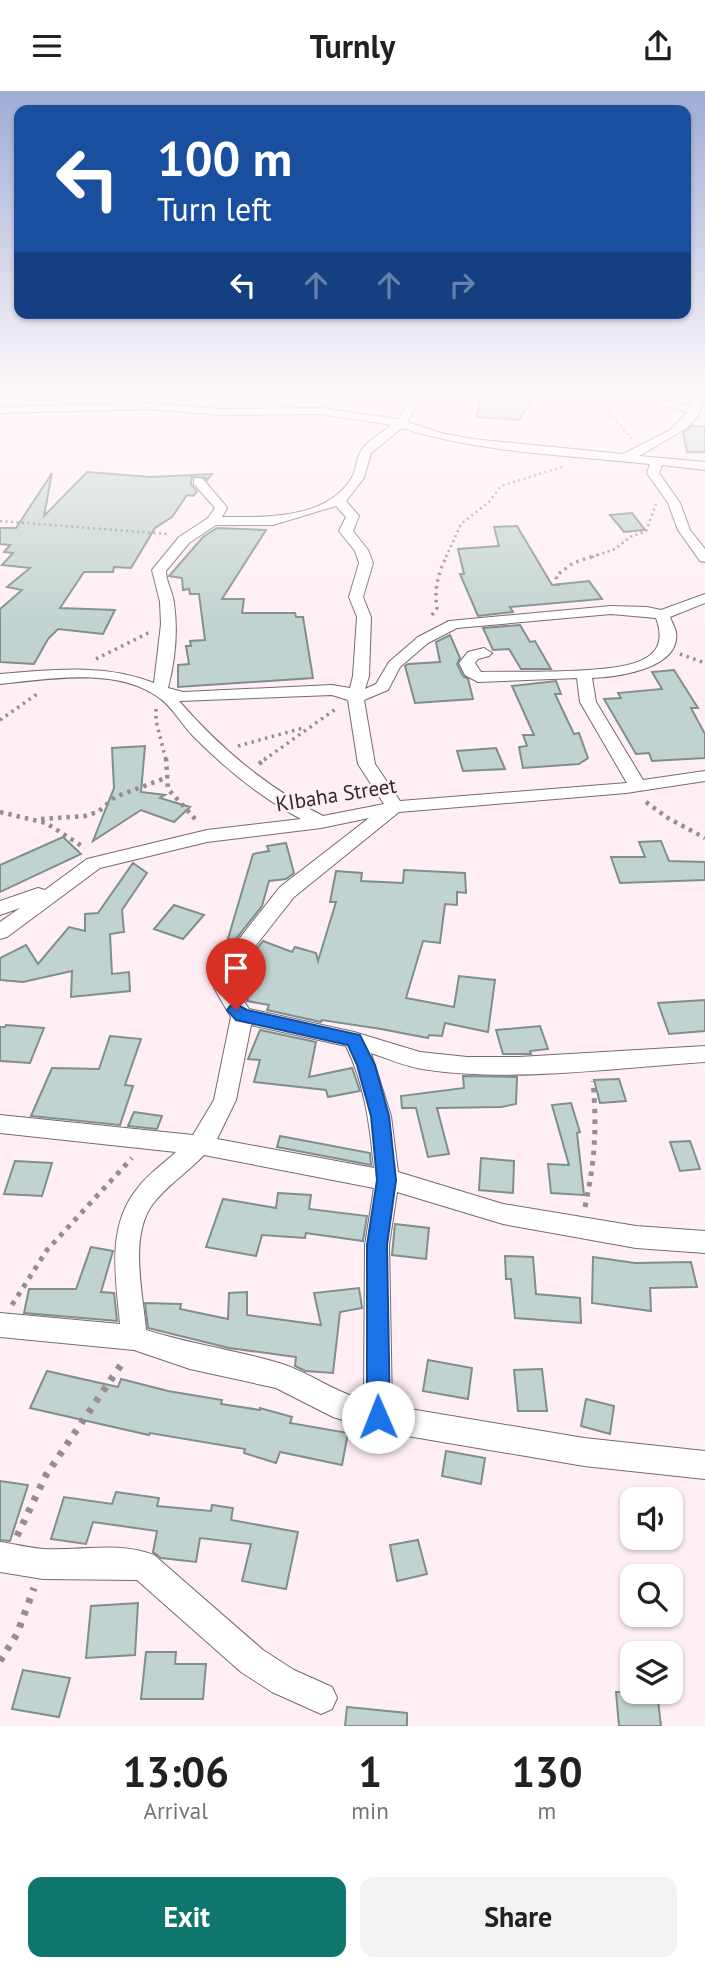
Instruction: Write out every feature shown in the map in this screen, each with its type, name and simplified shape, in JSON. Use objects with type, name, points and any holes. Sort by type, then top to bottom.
[{"type":"street","points":[[212,521],[273,521],[324,508],[338,501],[358,478],[361,469]]},
{"type":"street","points":[[654,469],[653,473],[668,494],[681,526],[705,558]]},
{"type":"street","points":[[160,692],[167,656],[167,601],[159,580],[159,570],[184,540],[212,521],[220,512],[219,503],[198,481]]},
{"type":"street","points":[[338,501],[353,516],[346,531],[361,550],[366,563],[356,597],[364,617],[360,676],[353,695],[359,746],[363,759],[393,805],[287,892],[224,971],[222,981],[232,1004],[242,1015],[354,1040],[419,1060],[467,1065],[519,1065],[705,1054]]},
{"type":"street","points":[[0,679],[74,673],[133,680],[160,692],[183,697],[332,690],[353,695],[382,687],[390,669],[431,635],[445,627],[464,622],[511,621],[588,611],[629,610],[662,615],[705,598]]},
{"type":"street","points":[[484,653],[474,655],[467,663],[470,672],[478,677],[584,673],[634,668],[651,662],[665,647],[669,634],[662,615]]},
{"type":"street","points":[[584,673],[588,702],[632,787]]},
{"type":"street","points":[[160,692],[191,726],[286,806],[321,821]]},
{"type":"street","name":"KIbaha Street","points":[[0,932],[57,887],[98,861],[206,836],[321,821],[393,805],[632,787],[705,776]]},
{"type":"street","points":[[0,908],[57,887]]},
{"type":"street","points":[[136,1339],[129,1266],[131,1223],[146,1192],[199,1145],[218,1117],[229,1093],[242,1015]]},
{"type":"street","points":[[354,1040],[366,1065],[380,1116],[387,1180],[377,1245],[378,1417]]},
{"type":"street","points":[[0,1124],[199,1145],[387,1180],[503,1214],[636,1237],[705,1242]]},
{"type":"street","points":[[2,1325],[136,1339],[190,1356],[280,1376],[342,1408],[378,1417],[584,1452],[705,1465]]},
{"type":"street","points":[[3,1558],[43,1564],[115,1563],[143,1566],[252,1661],[283,1681],[321,1698]]},
{"type":"path","points":[[431,635],[427,626],[437,608],[438,574],[461,524],[489,502],[501,486],[561,469]]},
{"type":"path","points":[[558,586],[556,576],[569,565],[593,554],[615,549],[630,537],[646,531],[655,506],[668,494]]},
{"type":"path","points":[[0,521],[163,534],[184,540]]},
{"type":"path","points":[[0,720],[24,701],[105,653],[166,623]]},
{"type":"path","points":[[665,647],[705,663]]},
{"type":"path","points":[[160,692],[155,714],[172,795],[194,817],[206,836]]},
{"type":"path","points":[[250,775],[262,760],[353,695]]},
{"type":"path","points":[[220,752],[310,726]]},
{"type":"path","points":[[0,812],[41,819],[86,816],[98,812],[115,797],[168,778]]},
{"type":"path","points":[[632,787],[668,818],[705,838]]},
{"type":"path","points":[[41,819],[69,834],[98,861]]},
{"type":"path","points":[[581,1228],[596,1148],[597,1126],[591,1059]]},
{"type":"path","points":[[2,1325],[16,1296],[47,1250],[148,1140]]},
{"type":"path","points":[[3,1558],[46,1475],[136,1339]]},
{"type":"path","points":[[0,1661],[17,1634],[43,1564]]},
{"type":"building","points":[[87,472],[150,477],[212,474],[207,480],[202,475],[192,476],[191,484],[197,492],[193,496],[187,495],[172,517],[155,528],[131,568],[114,567],[113,572],[84,572],[60,608],[115,610],[103,634],[58,629],[48,639],[34,664],[0,662],[0,609],[22,590],[7,587],[30,568],[2,565],[13,553],[4,552],[10,545],[0,544],[0,528],[16,528],[52,473],[44,516]]},
{"type":"building","points":[[632,513],[645,530],[624,532],[610,515]]},
{"type":"building","points":[[517,526],[552,585],[589,581],[602,599],[510,607],[513,612],[478,616],[460,574],[464,574],[458,549],[499,546],[494,527]]},
{"type":"building","points":[[217,528],[266,530],[222,599],[244,599],[242,613],[295,613],[296,617],[303,617],[313,678],[178,687],[178,665],[189,664],[186,646],[191,646],[190,641],[205,640],[199,594],[190,594],[189,589],[183,590],[182,578],[169,576],[203,537]]},
{"type":"building","points":[[520,625],[530,642],[535,641],[551,669],[521,669],[509,649],[493,650],[483,628]]},
{"type":"building","points":[[450,635],[460,658],[457,664],[463,676],[468,679],[473,699],[415,703],[405,666],[440,662],[436,642]]},
{"type":"building","points":[[674,670],[698,708],[691,708],[705,734],[705,758],[652,761],[649,753],[636,754],[604,699],[621,698],[618,693],[662,689],[652,672]]},
{"type":"building","points":[[556,681],[561,694],[555,694],[574,734],[579,733],[588,758],[579,764],[523,768],[519,747],[527,746],[523,735],[534,735],[512,686]]},
{"type":"building","points":[[145,746],[141,792],[165,795],[160,798],[190,807],[174,822],[141,810],[93,841],[114,788],[112,748]]},
{"type":"building","points":[[496,748],[505,769],[463,771],[457,751]]},
{"type":"building","points":[[63,837],[81,854],[0,892],[0,865]]},
{"type":"building","points":[[661,841],[669,861],[705,862],[705,880],[620,883],[611,857],[645,857],[639,842]]},
{"type":"building","points":[[286,843],[294,873],[286,879],[269,881],[262,906],[232,944],[227,942],[253,854],[269,851],[267,846]]},
{"type":"building","points":[[133,863],[147,873],[122,910],[124,932],[110,934],[112,974],[129,972],[130,991],[71,997],[72,971],[23,982],[0,980],[0,958],[26,945],[38,964],[69,927],[85,931],[85,914],[98,913]]},
{"type":"building","points":[[404,870],[465,873],[466,893],[457,892],[457,905],[445,904],[440,943],[423,941],[406,998],[454,1007],[459,976],[495,980],[488,1032],[445,1023],[442,1036],[429,1035],[428,1038],[322,1020],[321,1022],[267,1010],[269,1005],[247,1001],[249,994],[241,992],[243,983],[239,982],[248,960],[263,941],[292,952],[295,947],[316,953],[318,961],[336,902],[330,902],[336,871],[362,873],[361,881],[403,883]]},
{"type":"building","points":[[174,905],[204,915],[183,939],[154,929]]},
{"type":"building","points":[[705,1000],[705,1031],[669,1034],[658,1003]]},
{"type":"building","points":[[6,1025],[44,1028],[30,1063],[0,1061],[0,1027]]},
{"type":"building","points":[[540,1026],[548,1049],[530,1051],[531,1054],[503,1054],[496,1030]]},
{"type":"building","points":[[260,1030],[316,1042],[309,1077],[352,1068],[360,1091],[328,1097],[326,1090],[254,1082],[260,1060],[248,1059]]},
{"type":"building","points":[[110,1036],[141,1039],[125,1085],[133,1086],[120,1125],[31,1116],[52,1068],[99,1069]]},
{"type":"building","points":[[463,1076],[517,1077],[516,1104],[501,1107],[437,1108],[449,1154],[428,1157],[416,1108],[402,1108],[401,1096],[464,1088]]},
{"type":"building","points":[[619,1079],[626,1101],[600,1103],[594,1080]]},
{"type":"building","points":[[571,1103],[580,1132],[577,1133],[584,1195],[551,1193],[548,1164],[569,1165],[552,1105]]},
{"type":"building","points":[[134,1112],[162,1116],[157,1129],[128,1126]]},
{"type":"building","points":[[280,1136],[370,1153],[371,1165],[277,1147]]},
{"type":"building","points":[[690,1141],[700,1169],[680,1171],[670,1142]]},
{"type":"building","points":[[481,1158],[514,1161],[513,1193],[479,1190]]},
{"type":"building","points":[[15,1161],[52,1163],[42,1196],[4,1194]]},
{"type":"building","points":[[278,1193],[311,1195],[309,1209],[367,1216],[363,1241],[306,1233],[305,1238],[262,1235],[256,1256],[206,1247],[223,1199],[276,1208]]},
{"type":"building","points":[[395,1224],[429,1228],[426,1259],[392,1255]]},
{"type":"building","points":[[91,1247],[113,1251],[101,1292],[114,1293],[117,1321],[24,1313],[29,1289],[76,1289]]},
{"type":"building","points":[[505,1256],[533,1257],[536,1294],[580,1298],[581,1323],[515,1318],[511,1279],[506,1279]]},
{"type":"building","points":[[593,1257],[635,1263],[691,1262],[697,1287],[650,1288],[651,1311],[592,1303]]},
{"type":"building","points":[[359,1288],[362,1308],[340,1312],[333,1373],[305,1371],[295,1366],[296,1357],[229,1348],[148,1328],[145,1303],[181,1304],[180,1309],[228,1319],[229,1293],[247,1292],[247,1315],[321,1325],[314,1293]]},
{"type":"building","points":[[428,1360],[472,1368],[468,1399],[423,1391]]},
{"type":"building","points":[[542,1369],[547,1411],[518,1411],[514,1370]]},
{"type":"building","points":[[47,1371],[118,1387],[121,1379],[168,1391],[222,1400],[221,1404],[260,1408],[292,1417],[290,1423],[348,1433],[342,1465],[280,1452],[276,1463],[244,1453],[245,1449],[150,1433],[149,1435],[30,1408]]},
{"type":"building","points":[[586,1399],[614,1406],[610,1434],[581,1426]]},
{"type":"building","points":[[446,1451],[485,1458],[481,1484],[442,1476]]},
{"type":"building","points":[[0,1481],[28,1485],[10,1541],[0,1540]]},
{"type":"building","points":[[116,1492],[159,1498],[157,1506],[211,1511],[212,1505],[233,1508],[231,1520],[298,1532],[286,1589],[242,1581],[251,1544],[200,1538],[196,1562],[161,1558],[153,1552],[157,1531],[93,1522],[86,1544],[51,1539],[64,1497],[112,1504]]},
{"type":"building","points":[[418,1540],[427,1574],[397,1581],[390,1545]]},
{"type":"building","points":[[138,1603],[135,1655],[86,1658],[91,1606]]},
{"type":"building","points":[[146,1652],[176,1652],[175,1664],[206,1664],[203,1699],[141,1699]]},
{"type":"building","points":[[23,1670],[70,1678],[59,1717],[12,1709]]},
{"type":"building","points":[[616,1692],[620,1692],[620,1704],[658,1704],[661,1726],[619,1726]]},
{"type":"building","points":[[347,1707],[407,1713],[407,1726],[345,1726]]},
{"type":"route","points":[[236,1010],[242,1015],[354,1040],[366,1065],[380,1116],[387,1180],[377,1245],[378,1417]]}]
